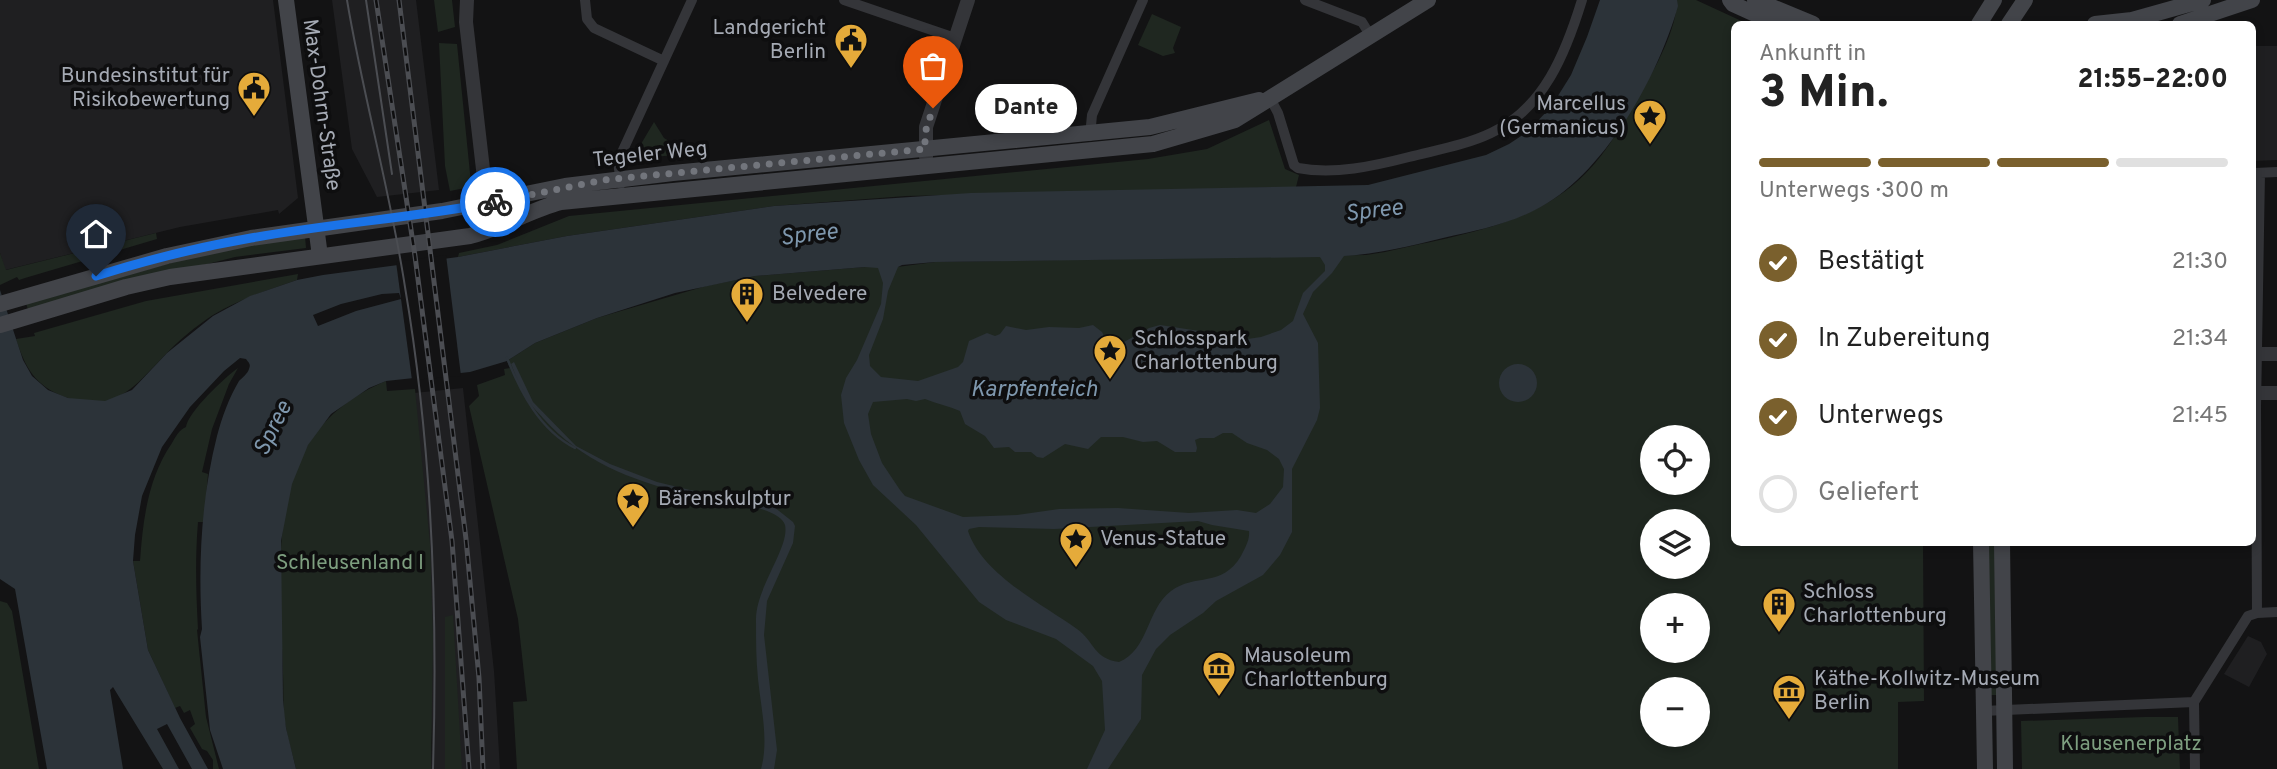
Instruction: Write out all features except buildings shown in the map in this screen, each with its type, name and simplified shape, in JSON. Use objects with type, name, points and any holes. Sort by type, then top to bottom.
[{"type":"main road","name":"Max-Dohrn-Straße","points":[[286,0],[320,257]]},
{"type":"main road","name":"Tegeler Weg","points":[[0,325],[126,287],[170,278],[458,238],[490,230],[551,205],[621,187],[925,149],[1090,141],[1153,144],[1236,120],[1428,0]]},
{"type":"main road","points":[[1730,0],[1771,21]]},
{"type":"main road","points":[[1755,0],[1806,21]]},
{"type":"main road","points":[[1981,21],[1994,0]]},
{"type":"main road","points":[[2011,21],[2025,0]]},
{"type":"main road","points":[[2123,21],[2203,0]]},
{"type":"main road","points":[[2189,21],[2252,0]]},
{"type":"main road","name":"Tegeler Weg","points":[[0,304],[167,256],[251,238],[487,203],[565,186],[621,187],[927,165],[1090,141]]},
{"type":"main road","points":[[1981,546],[1984,769]]},
{"type":"main road","points":[[2002,546],[2005,769]]},
{"type":"street","points":[[467,0],[466,22],[490,230]]},
{"type":"street","points":[[585,0],[587,19],[591,26],[664,61]]},
{"type":"street","points":[[621,187],[618,161],[692,0]]},
{"type":"street","points":[[844,0],[955,38]]},
{"type":"street","points":[[927,165],[926,127],[968,0]]},
{"type":"street","points":[[1090,141],[1092,115],[1143,0]]},
{"type":"street","points":[[1305,0],[1362,22],[1370,35]]},
{"type":"street","points":[[1270,98],[1278,113],[1294,165],[1298,168],[1366,168],[1470,142],[1508,125],[1532,104],[1565,48],[1582,0]]},
{"type":"street","points":[[2256,173],[2277,172]]},
{"type":"street","points":[[2256,354],[2277,354]]},
{"type":"street","points":[[2256,398],[2277,393]]},
{"type":"street","points":[[2256,506],[2257,613]]},
{"type":"street","points":[[2196,769],[2194,702],[2248,616],[2277,612]]},
{"type":"street","points":[[1983,711],[2194,702]]},
{"type":"shaded area","points":[[0,0],[273,0],[298,198],[279,214],[278,210],[180,227],[5,270],[0,253]]},
{"type":"shaded area","points":[[332,0],[416,0],[439,190],[377,197],[352,149]]},
{"type":"shaded area","points":[[2256,46],[2277,46],[2277,160],[2256,161]]},
{"type":"shaded area","points":[[463,388],[494,671],[500,769],[431,769],[432,742],[414,393]]},
{"type":"shaded area","points":[[2248,636],[2261,642],[2267,654],[2249,687],[2224,674]]},
{"type":"green space","points":[[434,0],[452,0],[455,27],[438,32]]},
{"type":"green space","name":"Schlosspark Charlottenburg","points":[[1677,0],[1696,0],[1742,21],[1731,21],[1731,546],[1923,546],[1924,701],[1898,702],[1898,769],[517,769],[513,702],[527,701],[518,619],[469,406],[479,396],[477,385],[505,375],[504,369],[510,368],[507,361],[535,343],[597,318],[706,286],[755,276],[935,262],[1366,255],[1465,234],[1518,217],[1542,206],[1586,173],[1615,135],[1652,73],[1669,36]]},
{"type":"green space","points":[[1152,14],[1181,27],[1173,48],[1175,53],[1163,56],[1138,45]]},
{"type":"green space","points":[[439,43],[457,44],[471,183],[470,187],[450,191],[445,166]]},
{"type":"green space","points":[[1269,120],[1285,169],[1299,175],[1296,187],[906,196],[774,206],[567,236],[458,257],[459,253],[497,245],[569,216],[1148,159],[1207,149]]},
{"type":"green space","points":[[654,122],[664,138],[677,146],[678,155],[651,157],[641,144]]},
{"type":"green space","points":[[156,233],[157,239],[19,280],[17,277],[0,285],[0,253],[6,270]]},
{"type":"green space","points":[[305,236],[306,248],[235,257],[28,310],[26,303],[218,250]]},
{"type":"green space","points":[[298,274],[297,280],[265,291],[213,315],[181,339],[132,388],[110,400],[82,401],[65,397],[46,387],[28,367],[16,339],[35,336],[34,333],[146,301]]},
{"type":"green space","points":[[238,368],[212,429],[202,472],[208,474],[204,522],[198,522],[197,535],[197,630],[206,717],[219,769],[213,769],[213,760],[207,751],[202,749],[190,728],[195,724],[190,710],[184,713],[180,706],[175,708],[148,650],[133,561],[140,561],[148,499],[164,456],[200,404]]},
{"type":"green space","name":"Schleusenland I","points":[[386,381],[387,391],[415,389],[430,544],[433,636],[431,769],[296,769],[284,714],[280,587],[283,525],[288,495],[309,443],[324,423],[363,392]]},
{"type":"green space","points":[[1987,546],[1996,546],[1998,695],[1989,695]]},
{"type":"green space","points":[[0,601],[7,603],[12,611],[39,769],[0,769]]},
{"type":"green space","points":[[453,615],[462,769],[445,769],[445,617]]},
{"type":"green space","name":"Klausenerplatz","points":[[2178,717],[2180,769],[2022,769],[2021,721]]},
{"type":"water","points":[[1600,0],[1677,0],[1678,6],[1669,34],[1642,93],[1605,150],[1560,195],[1535,210],[1490,227],[1394,249],[1344,256],[1313,292],[1303,314],[1318,343],[1320,408],[1317,420],[1292,469],[1292,532],[1280,555],[1263,575],[1216,601],[1170,635],[1156,649],[1142,675],[1141,719],[1108,769],[1087,769],[1105,730],[1102,681],[1093,666],[1056,639],[1006,620],[979,602],[916,525],[873,485],[859,460],[844,423],[841,395],[846,378],[857,360],[881,304],[883,283],[878,268],[865,267],[755,276],[675,293],[597,318],[535,343],[507,361],[470,372],[386,381],[369,388],[331,414],[308,445],[292,484],[281,541],[283,700],[286,728],[296,769],[223,769],[210,730],[200,637],[202,532],[207,484],[219,429],[232,394],[250,367],[246,359],[240,358],[190,407],[162,447],[142,496],[135,535],[133,561],[148,650],[208,769],[192,769],[167,724],[157,729],[179,769],[163,769],[113,687],[110,690],[123,769],[47,769],[15,589],[0,579],[0,290],[23,360],[32,376],[48,390],[68,398],[105,401],[132,390],[167,353],[213,316],[250,296],[297,280],[323,275],[458,257],[567,236],[774,206],[971,193],[1368,185],[1486,155],[1527,132],[1551,107],[1571,75]],"holes":[[[1320,257],[1325,271],[1303,293],[1293,321],[1281,330],[1261,337],[1224,340],[1206,332],[1160,325],[1124,342],[1105,338],[1093,325],[1026,330],[1006,326],[1000,334],[995,336],[987,333],[969,341],[963,362],[958,367],[918,381],[881,377],[870,366],[869,355],[898,267],[935,262]],[[399,293],[401,299],[356,311],[318,326],[313,315],[341,304],[382,294]],[[925,399],[960,411],[965,424],[985,436],[994,448],[1009,447],[1015,452],[1031,452],[1043,458],[1065,444],[1088,449],[1101,437],[1157,441],[1175,452],[1196,452],[1195,440],[1232,433],[1279,459],[1284,469],[1283,487],[1270,504],[1256,513],[1237,510],[1189,513],[1118,508],[1059,509],[1017,515],[963,517],[905,496],[900,490],[882,463],[871,434],[868,414],[873,402]],[[1198,521],[1249,531],[1249,534],[1247,544],[1234,566],[1217,576],[1189,582],[1171,591],[1157,608],[1136,649],[1119,662],[1104,657],[1077,629],[999,574],[975,547],[968,531],[979,527],[1054,529]]]},
{"type":"water","points":[[514,362],[533,402],[576,446],[610,464],[657,482],[774,507],[793,522],[793,543],[767,601],[764,635],[777,750],[774,769],[761,769],[764,736],[757,672],[756,621],[761,595],[782,545],[785,525],[780,518],[756,507],[686,494],[646,482],[590,457],[558,433],[530,403],[521,390],[511,364]]},
{"type":"water","points":[[1518,364],[1531,370],[1537,383],[1531,396],[1518,402],[1505,396],[1499,383],[1505,370]]},
{"type":"pier","points":[[446,255],[461,376],[412,380],[396,262]]},
{"type":"waterway","points":[[507,358],[519,384],[542,421],[575,448]]},
{"type":"tram line","points":[[347,0],[399,251],[421,407],[431,527],[435,648],[433,769]]},
{"type":"tram line","points":[[366,0],[392,174]]},
{"type":"railway","points":[[376,0],[415,256],[452,541],[469,769]]},
{"type":"railway","points":[[399,0],[466,539],[479,678],[483,769]]},
{"type":"way so far","points":[[495,202],[603,180],[925,149],[926,127],[933,108]]},
{"type":"place","name":"Landgericht Berlin","points":[[851,70]]},
{"type":"place","name":"Dante","points":[[933,108]]},
{"type":"place","name":"Bundesinstitut für Risikobewertung","points":[[254,118]]},
{"type":"place","name":"Marcellus (Germanicus)","points":[[1650,146]]},
{"type":"place","name":"Belvedere","points":[[747,324]]},
{"type":"place","name":"Schlosspark Charlottenburg","points":[[1110,381]]},
{"type":"place","name":"Bärenskulptur","points":[[633,529]]},
{"type":"place","name":"Venus-Statue","points":[[1076,569]]},
{"type":"place","name":"Schloss Charlottenburg","points":[[1779,634]]},
{"type":"place","name":"Mausoleum Charlottenburg","points":[[1219,698]]},
{"type":"place","name":"Käthe-Kollwitz-Museum Berlin","points":[[1789,721]]},
{"type":"route","points":[[96,276],[167,256],[251,238],[495,202]]},
{"type":"water label","name":"Spree","points":[[1374,212]]},
{"type":"water label","name":"Spree","points":[[809,236]]},
{"type":"water label","name":"Karpfenteich","points":[[1034,390]]},
{"type":"water label","name":"Spree","points":[[274,429]]}]
